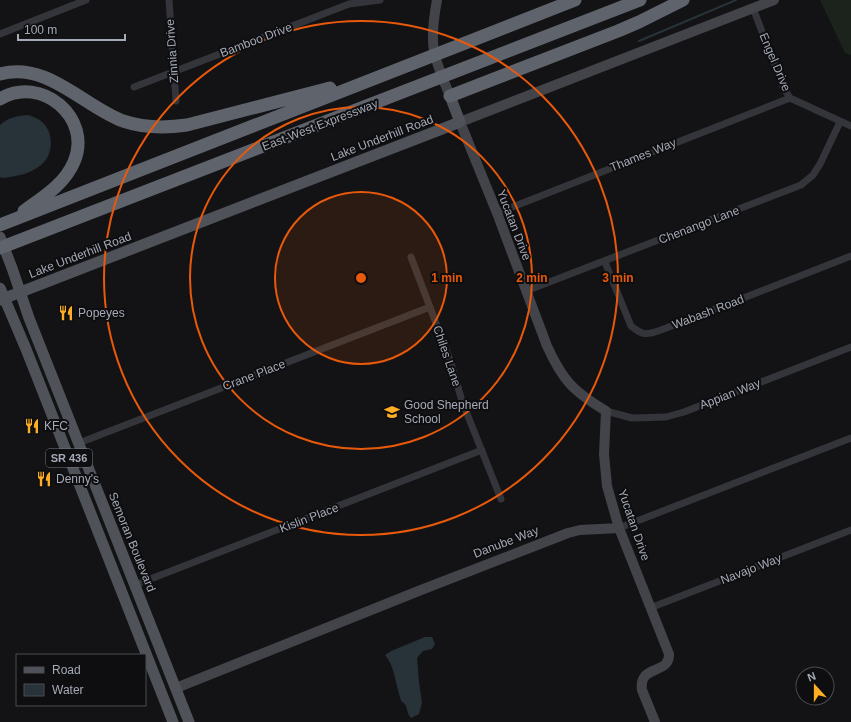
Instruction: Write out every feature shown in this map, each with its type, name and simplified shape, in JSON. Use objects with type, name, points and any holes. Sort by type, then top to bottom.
[{"type":"highway","name":"East-West Expressway","points":[[5,223],[575,0]]},
{"type":"highway","name":"East-West Expressway","points":[[0,248],[640,0]]},
{"type":"highway","points":[[450,96],[618,31],[683,0]]},
{"type":"highway","points":[[0,74],[15,72],[37,74],[61,85],[112,116],[142,126],[163,128],[187,125],[252,109],[396,70]]},
{"type":"highway","points":[[0,99],[17,92],[33,92],[48,96],[60,104],[71,117],[77,133],[78,146],[74,162],[67,175],[56,188],[5,223]]},
{"type":"main road","name":"Yucatan Drive","points":[[450,96],[460,122]]},
{"type":"main road","name":"Lake Underhill Road","points":[[1,296],[20,292],[460,122]]},
{"type":"main road","name":"Semoran Boulevard","points":[[0,237],[29,318],[189,722]]},
{"type":"main road","name":"SR 436","points":[[1,296],[20,336],[173,722]]},
{"type":"main road","points":[[153,671],[169,686],[176,688]]},
{"type":"main road","points":[[161,691],[169,692],[175,696],[184,708]]},
{"type":"street","points":[[0,34],[86,0]]},
{"type":"street","name":"Zinnia Drive","points":[[169,0],[176,101]]},
{"type":"street","name":"Bamboo Drive","points":[[134,87],[348,4],[380,0]]},
{"type":"street","name":"Yucatan Drive","points":[[437,0],[433,31],[434,50],[438,66],[450,96]]},
{"type":"street","name":"Lake Underhill Road","points":[[460,122],[774,0]]},
{"type":"street","name":"Engel Drive","points":[[753,8],[783,87],[790,98],[851,126]]},
{"type":"street","name":"Thames Way","points":[[497,213],[790,98]]},
{"type":"street","name":"Yucatan Drive","points":[[460,122],[497,213],[547,346],[566,380],[580,395],[606,410],[604,469],[607,486],[619,528],[669,654],[669,659],[664,666],[650,672],[645,676],[641,684],[655,722]]},
{"type":"street","name":"Chenango Lane","points":[[526,291],[801,185],[813,175],[820,164],[840,122]]},
{"type":"street","name":"Wabash Road","points":[[604,262],[631,326],[639,332],[648,334],[851,256]]},
{"type":"street","name":"Chiles Lane","points":[[411,257],[451,363],[462,401],[501,499]]},
{"type":"street","name":"Crane Place","points":[[79,443],[430,307]]},
{"type":"street","name":"Appian Way","points":[[606,410],[632,418],[666,417],[684,412],[851,347]]},
{"type":"street","name":"Danube Way","points":[[176,688],[414,592],[568,533],[580,530],[619,528],[851,438]]},
{"type":"street","name":"Kislin Place","points":[[135,585],[482,450]]},
{"type":"street","name":"Navajo Way","points":[[650,608],[851,530]]},
{"type":"shaded area","points":[[820,0],[851,0],[851,55],[845,53]]},
{"type":"water","points":[[28,115],[41,121],[49,132],[51,147],[48,157],[36,169],[13,177],[2,178],[0,177],[0,125],[13,117]]},
{"type":"water","points":[[425,637],[432,637],[435,644],[432,649],[423,651],[417,658],[422,703],[419,714],[411,718],[404,703],[402,702],[393,671],[389,660],[385,655]]},
{"type":"waterway","points":[[639,41],[736,0]]},
{"type":"place","name":"Popeyes","points":[[66,313]]},
{"type":"place","name":"Good Shepherd School","points":[[392,412]]},
{"type":"place","name":"KFC","points":[[32,426]]},
{"type":"place","name":"Denny's","points":[[44,479]]}]
